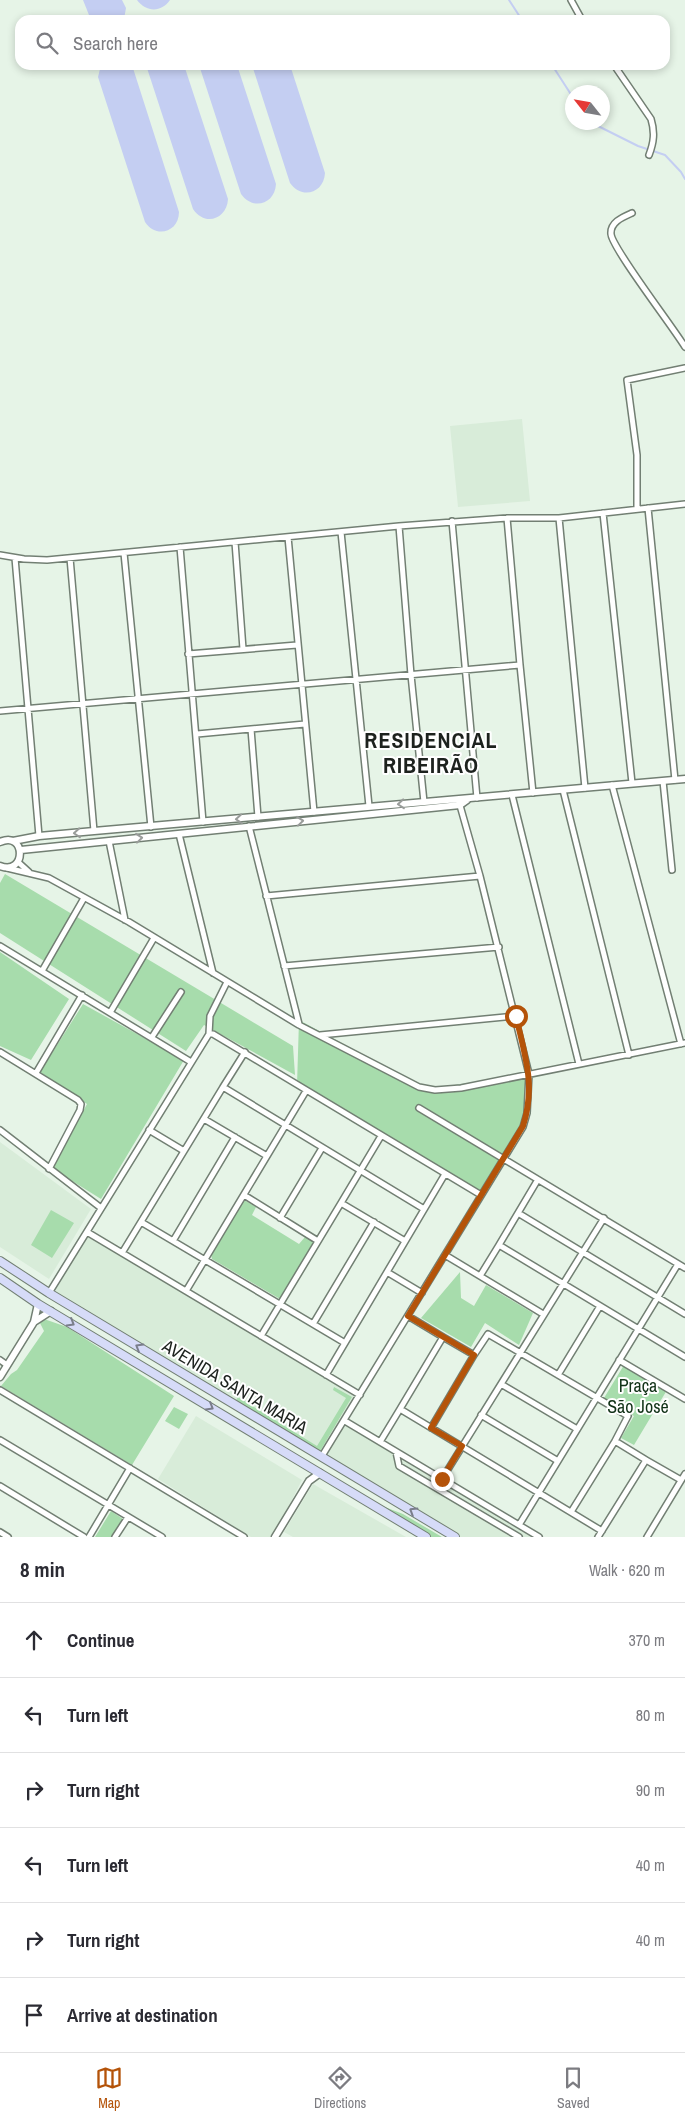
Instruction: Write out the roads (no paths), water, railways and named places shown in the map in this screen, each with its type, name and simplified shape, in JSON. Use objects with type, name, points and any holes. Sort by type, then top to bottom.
[{"type":"main road","name":"AVENIDA SANTA MARIA","points":[[0,1261],[49,1293],[455,1537]]},
{"type":"main road","name":"AVENIDA SANTA MARIA","points":[[0,1278],[51,1312],[426,1537]]},
{"type":"main road","points":[[170,1383],[178,1370]]},
{"type":"main road","points":[[188,1394],[196,1381]]},
{"type":"main road","points":[[356,1495],[364,1494],[367,1488],[364,1482]]},
{"type":"main road","points":[[376,1507],[374,1500],[378,1494],[386,1495]]},
{"type":"street","points":[[571,0],[579,15]]},
{"type":"street","points":[[618,70],[649,115],[653,127],[653,144],[649,155]]},
{"type":"street","points":[[632,213],[618,220],[612,230],[612,236],[685,347]]},
{"type":"street","points":[[637,509],[637,455],[626,380],[685,368]]},
{"type":"street","points":[[0,555],[37,560],[70,558],[452,521],[559,518],[685,504]]},
{"type":"street","points":[[648,508],[675,780]]},
{"type":"street","points":[[603,513],[632,784]]},
{"type":"street","points":[[506,518],[533,793]]},
{"type":"street","points":[[559,518],[586,788]]},
{"type":"street","points":[[452,521],[477,798]]},
{"type":"street","points":[[399,526],[424,802]]},
{"type":"street","points":[[341,532],[369,806]]},
{"type":"street","points":[[288,537],[314,812]]},
{"type":"street","points":[[235,542],[243,649]]},
{"type":"street","points":[[180,547],[203,822]]},
{"type":"street","points":[[124,553],[151,828]]},
{"type":"street","points":[[15,558],[40,836]]},
{"type":"street","points":[[70,558],[94,831]]},
{"type":"street","points":[[188,654],[297,645]]},
{"type":"street","points":[[0,711],[192,695],[356,678],[520,665]]},
{"type":"street","points":[[197,734],[305,724]]},
{"type":"street","points":[[251,729],[258,817]]},
{"type":"street","points":[[21,850],[179,834],[459,802],[477,798],[685,779]]},
{"type":"street","points":[[663,781],[672,870]]},
{"type":"street","points":[[3,868],[49,878],[125,920],[299,1024],[426,1090],[461,1088],[683,1043],[612,785]]},
{"type":"street","points":[[563,790],[629,1055]]},
{"type":"street","points":[[512,795],[579,1064]]},
{"type":"street","points":[[1,840],[13,841],[40,836],[151,828],[369,806],[424,802],[459,802]]},
{"type":"street","points":[[322,1456],[523,1126],[527,1113],[529,1074],[499,947],[459,802]]},
{"type":"street","points":[[249,826],[299,1024]]},
{"type":"street","points":[[179,834],[213,973]]},
{"type":"street","points":[[13,841],[21,850]]},
{"type":"street","points":[[109,841],[125,920]]},
{"type":"street","points":[[18,862],[21,850]]},
{"type":"street","points":[[3,868],[18,862]]},
{"type":"street","points":[[18,862],[29,873]]},
{"type":"street","points":[[266,896],[480,876]]},
{"type":"street","points":[[42,971],[84,898]]},
{"type":"street","points":[[111,1011],[154,938]]},
{"type":"street","points":[[0,946],[111,1011],[191,1062]]},
{"type":"street","points":[[284,966],[499,947]]},
{"type":"street","points":[[49,1293],[209,1034],[210,1016],[227,982]]},
{"type":"street","points":[[152,1037],[180,992]]},
{"type":"street","points":[[36,1073],[82,995]]},
{"type":"street","points":[[320,1035],[516,1016]]},
{"type":"street","points":[[209,1034],[213,1034],[245,1052],[306,1091],[480,1195]]},
{"type":"street","points":[[0,1052],[36,1073],[78,1100],[81,1104],[80,1110],[49,1169]]},
{"type":"street","points":[[122,1253],[245,1052]]},
{"type":"street","points":[[222,1087],[424,1209]]},
{"type":"street","points":[[186,1291],[306,1091]]},
{"type":"street","points":[[419,1108],[685,1268]]},
{"type":"street","points":[[204,1119],[267,1156]]},
{"type":"street","points":[[0,1130],[101,1208]]},
{"type":"street","points":[[149,1130],[184,1151]]},
{"type":"street","points":[[261,1336],[381,1136]]},
{"type":"street","points":[[173,1241],[235,1137]]},
{"type":"street","points":[[280,1218],[322,1148]]},
{"type":"street","points":[[326,1375],[445,1174]]},
{"type":"street","points":[[480,1276],[538,1181]]},
{"type":"street","points":[[244,1195],[318,1240]]},
{"type":"street","points":[[341,1203],[405,1241]]},
{"type":"street","points":[[518,1213],[685,1314]]},
{"type":"street","points":[[442,1479],[581,1252],[604,1218]]},
{"type":"street","points":[[141,1222],[345,1343]]},
{"type":"street","points":[[313,1324],[374,1222]]},
{"type":"street","points":[[87,1232],[360,1395]]},
{"type":"street","points":[[499,1245],[685,1357]]},
{"type":"street","points":[[445,1255],[543,1314]]},
{"type":"street","points":[[519,1525],[678,1264]]},
{"type":"street","points":[[387,1272],[422,1293]]},
{"type":"street","points":[[0,1377],[34,1322],[38,1304]]},
{"type":"street","points":[[558,1375],[600,1306]]},
{"type":"street","points":[[34,1322],[51,1312]]},
{"type":"street","points":[[408,1316],[474,1355]]},
{"type":"street","points":[[431,1428],[488,1334],[628,1416],[571,1512]]},
{"type":"street","points":[[380,1442],[443,1338]]},
{"type":"street","points":[[0,1360],[7,1365]]},
{"type":"street","points":[[619,1360],[684,1397]]},
{"type":"street","points":[[500,1384],[577,1429]]},
{"type":"street","points":[[0,1390],[244,1537]]},
{"type":"street","points":[[400,1409],[602,1531]]},
{"type":"street","points":[[482,1415],[558,1461]]},
{"type":"street","points":[[345,1421],[539,1537]]},
{"type":"street","points":[[0,1440],[162,1537]]},
{"type":"street","points":[[614,1440],[681,1480]]},
{"type":"street","points":[[396,1452],[399,1466],[519,1537]]},
{"type":"street","points":[[598,1537],[646,1460]]},
{"type":"street","points":[[307,1465],[309,1481]]},
{"type":"street","points":[[89,1537],[130,1468]]},
{"type":"street","points":[[279,1536],[309,1481],[320,1473]]},
{"type":"street","points":[[647,1537],[685,1474]]},
{"type":"street","points":[[0,1486],[84,1537]]},
{"type":"street","points":[[115,1537],[128,1517]]},
{"type":"street","points":[[0,1532],[8,1537]]},
{"type":"water","points":[[83,0],[122,0],[126,8],[125,15],[89,15]]},
{"type":"water","points":[[137,0],[170,0],[158,9],[149,9]]},
{"type":"water","points":[[100,70],[134,70],[179,212],[175,224],[166,231],[155,230],[145,222],[98,77]]},
{"type":"water","points":[[148,70],[186,70],[228,199],[224,212],[215,218],[203,218],[193,209]]},
{"type":"water","points":[[201,70],[239,70],[276,184],[272,196],[263,203],[251,202],[241,194]]},
{"type":"water","points":[[254,70],[292,70],[325,173],[321,185],[312,192],[300,191],[290,183]]},
{"type":"waterway","points":[[509,0],[519,15]]},
{"type":"waterway","points":[[555,70],[565,85]]},
{"type":"waterway","points":[[606,130],[638,146],[665,155],[685,179]]},
{"type":"district","name":"RESIDENCIAL RIBEIRÃO","points":[[431,752]]},
{"type":"park label","name":"Praça São José","points":[[638,1396]]}]
